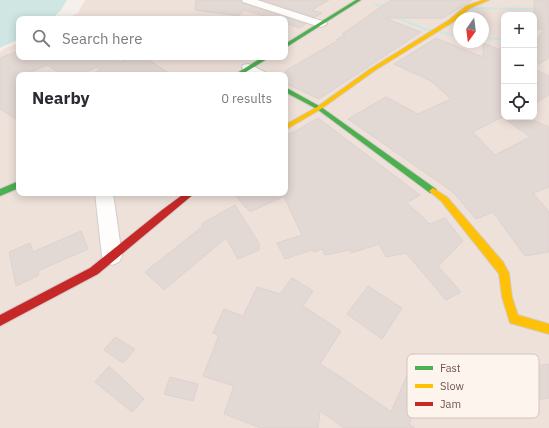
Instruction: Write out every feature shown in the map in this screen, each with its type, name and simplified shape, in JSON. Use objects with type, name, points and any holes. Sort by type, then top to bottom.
[{"type":"main road","points":[[288,44],[359,0]]},
{"type":"main road","points":[[288,126],[319,108],[372,70],[451,21],[468,7],[483,3],[487,0]]},
{"type":"main road","points":[[242,72],[262,60]]},
{"type":"main road","points":[[288,91],[319,108],[444,199],[504,273],[507,297],[514,319],[549,328]]},
{"type":"main road","points":[[0,192],[16,185]]},
{"type":"main road","points":[[0,321],[94,270],[187,196]]},
{"type":"street","points":[[247,0],[321,24]]},
{"type":"street","points":[[248,68],[255,72]]},
{"type":"street","points":[[104,196],[112,256]]},
{"type":"shaded area","points":[[85,0],[549,0],[549,428],[0,428],[0,52],[5,48],[16,44],[16,60],[288,60],[288,16],[72,16],[78,13]]},
{"type":"water","points":[[0,0],[67,0],[55,16],[16,16],[16,40],[0,48]]},
{"type":"building","points":[[196,0],[241,0],[243,3],[281,16],[263,16],[244,10],[239,16],[195,10]]},
{"type":"building","points":[[262,0],[329,0],[312,10],[322,13],[315,17]]},
{"type":"building","points":[[391,0],[472,0],[443,18],[385,18],[421,32],[319,99],[288,84],[288,72],[285,71],[345,35],[342,34]]},
{"type":"building","points":[[534,0],[549,0],[549,58],[539,64],[537,63],[537,39],[544,30],[537,29],[537,12],[534,12]]},
{"type":"building","points":[[288,18],[305,24],[300,28],[288,24]]},
{"type":"building","points":[[436,38],[453,45],[453,48],[461,48],[483,57],[483,48],[489,48],[489,45],[501,50],[501,118],[473,132],[495,155],[530,137],[506,120],[532,120],[549,127],[549,187],[533,193],[549,212],[549,252],[525,256],[493,212],[476,219],[453,192],[348,119],[386,97],[418,114],[451,99],[431,81],[394,64]]},
{"type":"building","points":[[16,52],[16,60],[117,60],[120,62],[125,60],[149,60],[167,72],[96,72],[100,70],[97,67],[86,72],[58,72],[47,65],[31,72],[16,72],[16,119],[0,109],[0,58]]},
{"type":"building","points":[[537,70],[549,76],[549,95],[537,102]]},
{"type":"building","points":[[318,118],[420,195],[407,203],[430,224],[445,218],[463,241],[438,266],[461,292],[446,300],[406,253],[386,257],[379,244],[351,253],[350,250],[325,255],[322,249],[314,252],[312,250],[285,259],[277,243],[302,235],[285,199],[285,196],[288,196],[288,134]]},
{"type":"building","points":[[236,196],[285,196],[250,212]]},
{"type":"building","points":[[235,205],[259,243],[259,250],[238,259],[226,238],[164,290],[145,272],[203,226],[201,224]]},
{"type":"building","points":[[81,231],[88,249],[38,271],[39,275],[16,286],[9,252],[30,243],[33,252]]},
{"type":"building","points":[[292,278],[313,291],[303,306],[341,331],[320,364],[391,412],[407,376],[407,418],[411,418],[409,424],[415,428],[344,428],[320,411],[318,428],[261,428],[224,414],[234,386],[203,376],[219,335],[213,333],[224,309],[243,316],[257,287],[280,294]]},
{"type":"building","points":[[368,286],[402,308],[382,339],[347,314]]},
{"type":"building","points":[[115,337],[135,349],[123,363],[104,350]]},
{"type":"building","points":[[549,364],[549,398],[539,400],[539,365]]},
{"type":"building","points":[[109,366],[144,399],[132,412],[95,382]]},
{"type":"building","points":[[170,377],[198,384],[193,401],[164,394]]},
{"type":"waterway","points":[[375,5],[390,6]]},
{"type":"waterway","points":[[453,8],[549,8]]},
{"type":"waterway","points":[[391,15],[425,29],[453,35]]},
{"type":"waterway","points":[[489,38],[501,39]]},
{"type":"waterway","points":[[537,40],[549,41]]},
{"type":"traffic: fast","points":[[288,44],[359,0]]},
{"type":"traffic: fast","points":[[242,72],[262,60]]},
{"type":"traffic: fast","points":[[288,91],[319,108],[433,191]]},
{"type":"traffic: fast","points":[[0,193],[16,185]]},
{"type":"traffic: slow","points":[[288,126],[319,108],[372,70],[451,21],[468,7],[487,0]]},
{"type":"traffic: slow","points":[[433,191],[444,199],[499,265],[504,273],[507,297],[514,319],[549,329]]},
{"type":"traffic: jam","points":[[0,321],[94,271],[165,212],[187,196]]}]
